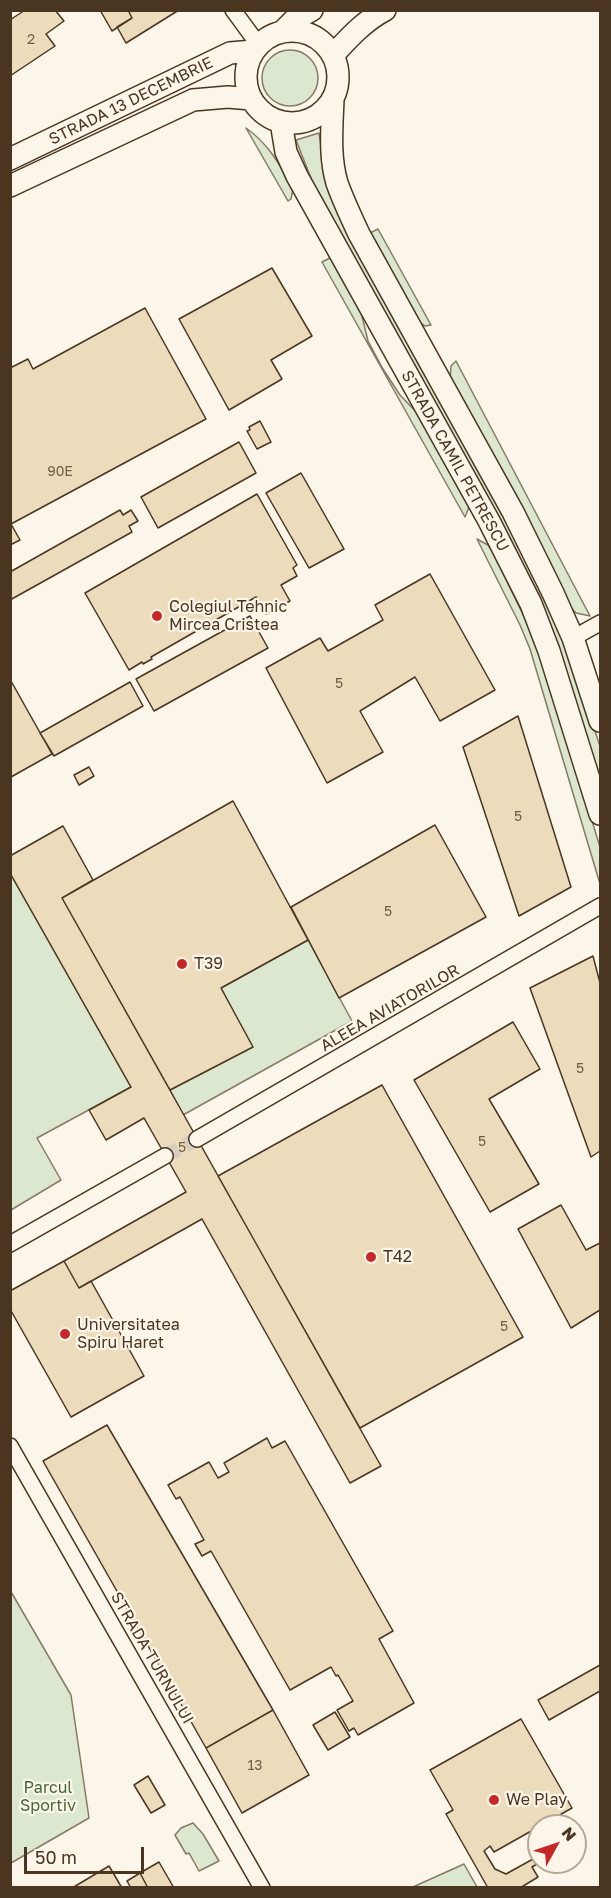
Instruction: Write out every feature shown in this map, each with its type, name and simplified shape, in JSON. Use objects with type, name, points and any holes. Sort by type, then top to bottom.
[{"type":"street","points":[[232,10],[256,47],[246,66],[246,83],[251,99],[269,117],[281,122],[296,124],[311,120],[333,99],[338,85],[338,70],[327,46],[308,33],[297,30],[283,31]]},
{"type":"street","name":"STRADA 13 DECEMBRIE","points":[[10,159],[230,53],[256,47],[269,36],[283,31],[294,20],[312,10]]},
{"type":"street","points":[[333,56],[355,31],[385,10]]},
{"type":"street","name":"STRADA 13 DECEMBRIE","points":[[10,186],[193,100],[228,97],[251,99]]},
{"type":"street","name":"STRADA CAMIL PETRESCU","points":[[333,99],[333,159],[337,181],[348,210],[359,234],[513,512],[553,593],[573,638],[600,721]]},
{"type":"street","name":"STRADA CAMIL PETRESCU","points":[[281,122],[286,152],[297,176],[489,521],[531,604],[549,651],[600,814]]},
{"type":"street","points":[[573,638],[600,623]]},
{"type":"street","name":"ALEEA AVIATORILOR","points":[[197,1139],[600,906]]},
{"type":"street","points":[[10,1244],[165,1156]]},
{"type":"street","name":"STRADA TURNULUI","points":[[10,1446],[262,1887]]},
{"type":"green space","points":[[284,50],[296,50],[306,54],[314,62],[318,78],[314,94],[306,102],[296,106],[284,106],[274,102],[266,94],[262,84],[262,72],[266,62],[274,54]]},
{"type":"green space","points":[[246,128],[268,148],[293,189],[291,199],[288,201]]},
{"type":"green space","points":[[319,133],[324,167],[494,495],[561,630],[600,746],[600,781],[581,722],[322,206],[296,140]]},
{"type":"green space","points":[[378,229],[431,325],[425,326],[417,321],[368,234]]},
{"type":"green space","points":[[332,257],[361,312],[368,341],[383,369],[400,395],[422,418],[467,501],[469,507],[465,517],[322,262]]},
{"type":"green space","points":[[456,361],[590,616],[576,613],[570,607],[450,380],[451,366]]},
{"type":"green space","points":[[477,539],[488,545],[493,552],[539,648],[600,847],[600,884],[530,649]]},
{"type":"green space","points":[[10,873],[131,1087],[37,1138],[61,1180],[11,1210]]},
{"type":"green space","points":[[308,940],[352,1021],[183,1115],[170,1090],[252,1047],[221,988]]},
{"type":"green space","name":"Parcul Sportiv","points":[[10,1590],[71,1695],[89,1818],[11,1863]]},
{"type":"green space","points":[[193,1823],[203,1834],[219,1861],[199,1871],[175,1835],[181,1828]]},
{"type":"green space","points":[[464,1864],[477,1887],[413,1887]]},
{"type":"building","points":[[25,10],[55,10],[64,21],[46,34],[55,46],[10,76],[10,20]]},
{"type":"building","points":[[100,10],[128,10],[132,18],[112,31]]},
{"type":"building","points":[[131,10],[179,10],[126,43],[117,27],[132,18],[129,12]]},
{"type":"building","points":[[272,268],[312,336],[271,360],[282,379],[229,410],[179,319]]},
{"type":"building","points":[[145,308],[206,419],[11,524],[20,540],[10,545],[10,368],[28,359],[33,369]]},
{"type":"building","points":[[260,421],[271,442],[257,449],[247,431],[250,430],[249,427]]},
{"type":"building","points":[[239,442],[256,473],[158,528],[141,497]]},
{"type":"building","points":[[301,473],[344,549],[309,568],[266,493]]},
{"type":"building","points":[[257,494],[297,565],[293,568],[297,576],[281,585],[290,601],[266,614],[256,597],[151,657],[152,659],[129,670],[85,593]]},
{"type":"building","points":[[120,510],[123,515],[131,510],[138,521],[129,526],[132,532],[10,600],[10,572]]},
{"type":"building","points":[[430,574],[495,690],[440,721],[415,677],[360,711],[383,752],[327,783],[266,668],[320,638],[328,651],[383,620],[375,605]]},
{"type":"building","points":[[250,616],[268,648],[154,711],[136,679]]},
{"type":"building","points":[[11,681],[52,754],[11,777],[10,775]]},
{"type":"building","points":[[130,682],[143,706],[54,756],[40,733]]},
{"type":"building","points":[[518,716],[571,887],[519,916],[463,747]]},
{"type":"building","points":[[89,767],[94,776],[79,785],[74,775]]},
{"type":"building","name":"T39","points":[[233,801],[308,940],[221,988],[253,1047],[170,1090],[62,898]]},
{"type":"building","points":[[435,825],[486,917],[339,998],[291,907]]},
{"type":"building","points":[[63,826],[93,880],[62,898],[381,1466],[350,1483],[202,1219],[79,1288],[64,1261],[186,1192],[144,1118],[106,1140],[89,1110],[131,1087],[10,873],[10,856]]},
{"type":"building","points":[[593,956],[600,983],[600,1151],[591,1157],[530,988]]},
{"type":"building","points":[[513,1022],[540,1069],[489,1099],[539,1184],[490,1212],[414,1080]]},
{"type":"building","name":"T42","points":[[382,1085],[523,1337],[360,1428],[218,1176]]},
{"type":"building","points":[[561,1205],[586,1250],[600,1243],[600,1310],[571,1328],[518,1229]]},
{"type":"building","name":"Universitatea Spiru Haret","points":[[64,1261],[79,1288],[91,1281],[144,1376],[71,1417],[10,1309],[10,1291]]},
{"type":"building","points":[[107,1425],[273,1710],[206,1748],[43,1461]]},
{"type":"building","points":[[267,1438],[272,1448],[285,1441],[393,1631],[379,1639],[414,1703],[358,1735],[354,1728],[349,1731],[337,1710],[353,1701],[331,1667],[290,1690],[211,1551],[202,1556],[195,1544],[204,1540],[180,1497],[176,1499],[168,1485],[209,1462],[218,1478],[229,1472],[224,1463]]},
{"type":"building","points":[[600,1665],[600,1691],[549,1720],[538,1700]]},
{"type":"building","points":[[273,1710],[309,1775],[242,1813],[206,1748]]},
{"type":"building","points":[[335,1712],[350,1737],[328,1750],[313,1725]]},
{"type":"building","points":[[521,1719],[572,1808],[561,1814],[527,1814],[527,1833],[494,1852],[490,1846],[484,1851],[495,1869],[506,1874],[527,1862],[527,1874],[536,1874],[538,1877],[520,1888],[488,1888],[446,1814],[453,1810],[430,1770]]},
{"type":"building","points":[[148,1776],[165,1805],[151,1813],[134,1785]]},
{"type":"building","points":[[159,1862],[174,1888],[148,1888],[140,1873]]},
{"type":"building","points":[[109,1866],[122,1888],[72,1888]]},
{"type":"building","points":[[140,1873],[148,1888],[131,1888],[127,1881]]},
{"type":"tunnel","points":[[165,1156],[197,1139]]},
{"type":"place","name":"Colegiul Tehnic Mircea Cristea","points":[[157,616]]},
{"type":"place","name":"T39","points":[[182,964]]},
{"type":"place","name":"T42","points":[[371,1257]]},
{"type":"place","name":"Universitatea Spiru Haret","points":[[65,1334]]},
{"type":"place","name":"We Play","points":[[494,1800]]}]
